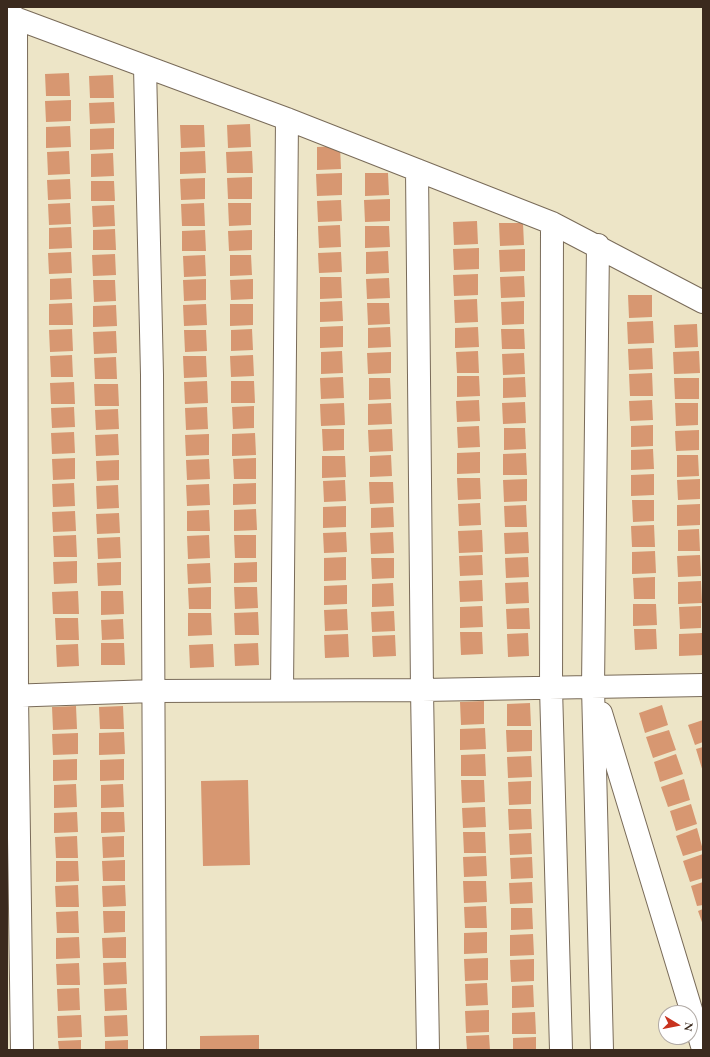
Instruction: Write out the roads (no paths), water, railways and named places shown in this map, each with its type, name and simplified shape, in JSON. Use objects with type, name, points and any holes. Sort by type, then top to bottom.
[{"type":"street","points":[[22,1050],[12,696],[12,16],[287,120],[552,223],[598,245],[703,302]]},
{"type":"street","points":[[145,67],[152,375],[155,1050]]},
{"type":"street","points":[[282,690],[287,120]]},
{"type":"street","points":[[417,170],[422,690],[428,1050]]},
{"type":"street","points":[[552,223],[551,688],[561,1050]]},
{"type":"street","points":[[598,245],[593,687],[602,1050]]},
{"type":"street","points":[[12,696],[153,691],[422,690],[703,685]]},
{"type":"street","points":[[593,687],[703,1049]]}]
